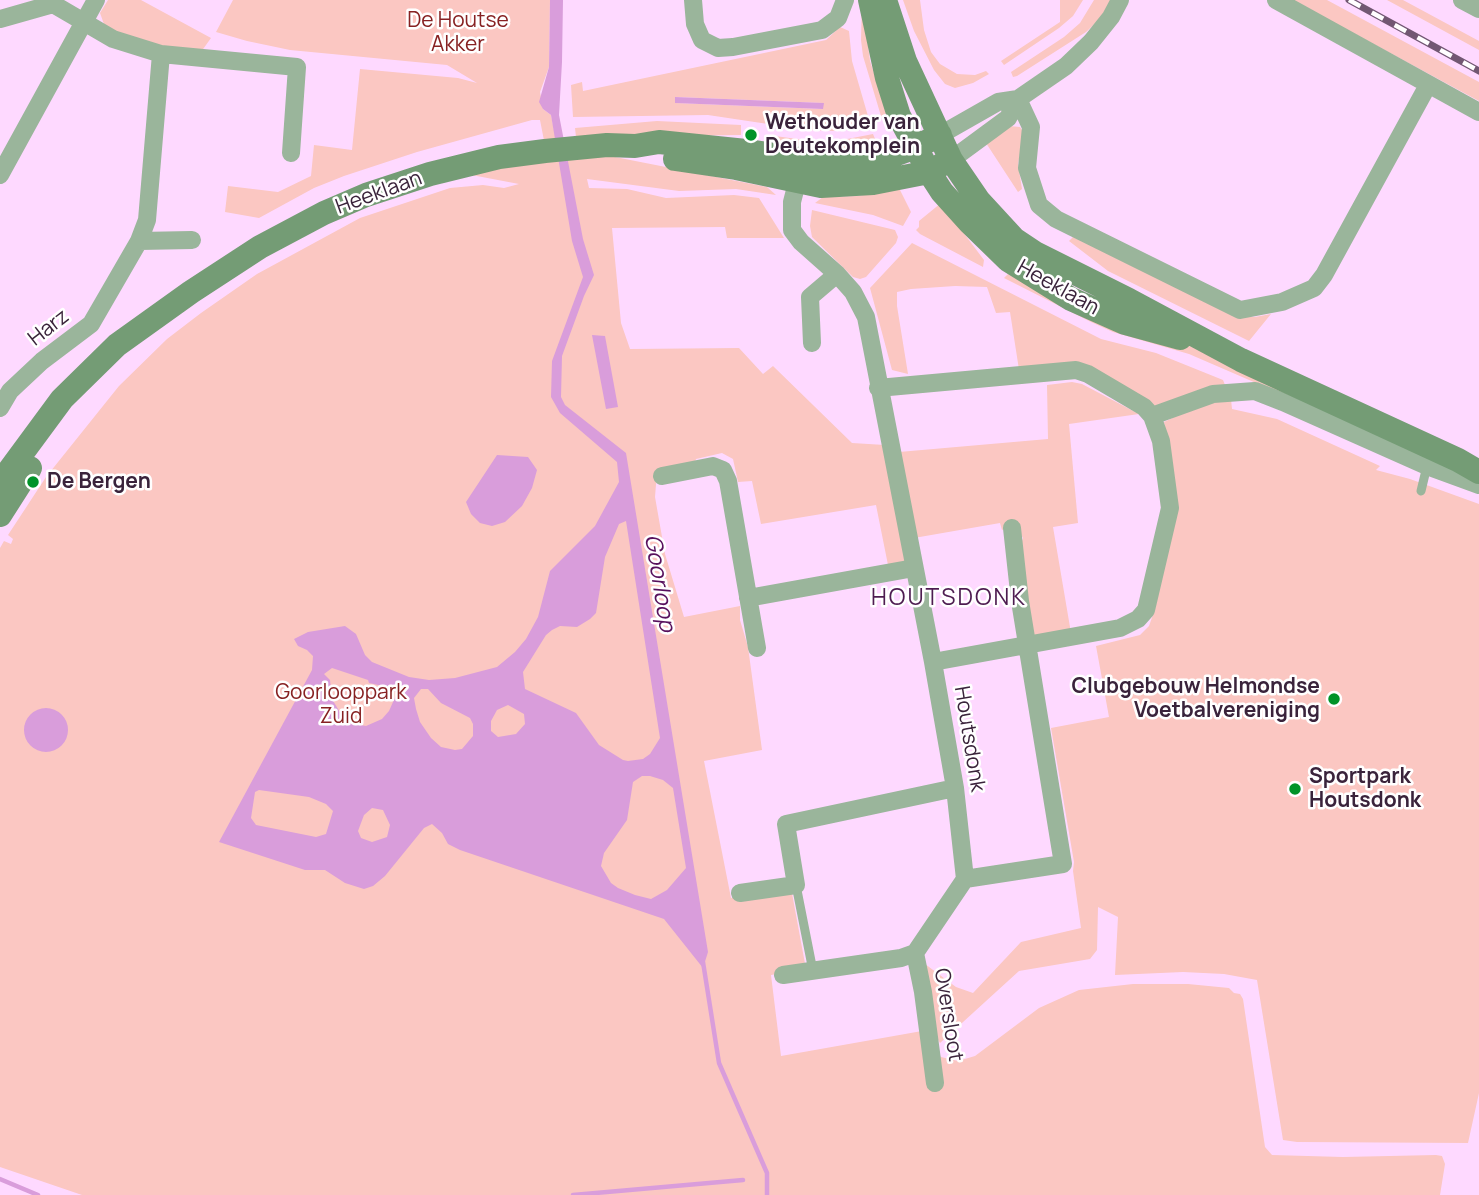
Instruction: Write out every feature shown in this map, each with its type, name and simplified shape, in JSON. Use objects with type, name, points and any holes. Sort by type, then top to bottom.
[{"type":"main road","points":[[870,0],[887,78],[899,116],[916,147]]},
{"type":"main road","points":[[885,0],[905,61],[940,135]]},
{"type":"main road","name":"Heeklaan","points":[[800,171],[837,164],[872,163],[940,135],[951,160],[979,201],[1014,239],[1035,253],[1241,360],[1348,411],[1472,464]]},
{"type":"main road","name":"Heeklaan","points":[[0,483],[62,399],[117,345],[260,247],[324,213],[366,195],[430,174],[499,157],[577,147],[635,146],[659,142],[746,150],[800,171],[821,186],[873,183],[929,172],[951,160]]},
{"type":"main road","name":"Heeklaan","points":[[916,147],[942,192],[1008,260],[1031,276],[1071,299],[1125,323],[1222,349]]},
{"type":"main road","name":"Heeklaan","points":[[0,515],[58,428],[152,322]]},
{"type":"street","points":[[0,175],[96,0]]},
{"type":"street","points":[[693,0],[695,24],[702,40],[718,48],[821,30],[838,18],[845,0]]},
{"type":"street","points":[[940,135],[998,102],[1018,99],[1066,66],[1091,42],[1111,17],[1120,0]]},
{"type":"street","points":[[1276,0],[1479,112]]},
{"type":"street","points":[[1462,0],[1479,9]]},
{"type":"street","points":[[0,19],[53,4],[113,40],[161,54],[297,67],[291,153]]},
{"type":"street","name":"Harz","points":[[0,408],[10,391],[42,361],[91,324],[139,241],[147,220],[161,54]]},
{"type":"street","points":[[1018,99],[1031,127],[1027,168],[1033,192],[1046,212],[1136,260],[1240,310],[1282,302],[1314,288],[1324,275],[1428,85]]},
{"type":"street","points":[[951,160],[1008,118],[1018,99]]},
{"type":"street","points":[[800,171],[792,202],[792,230],[853,292],[866,317],[878,388],[1076,370],[1088,374],[1144,407],[1152,416],[1161,442],[1170,508],[1146,610],[1138,619],[1120,628],[933,662]]},
{"type":"street","points":[[139,241],[192,240]]},
{"type":"street","points":[[812,343],[810,297],[837,274]]},
{"type":"street","name":"Houtsdonk","points":[[878,388],[933,662],[955,788],[965,879]]},
{"type":"street","points":[[1152,416],[1213,394],[1255,391],[1427,466],[1479,485]]},
{"type":"street","points":[[662,476],[713,466],[723,470],[728,481],[757,648]]},
{"type":"street","points":[[783,975],[901,958],[915,953],[965,879],[1063,864],[1020,601],[1012,528]]},
{"type":"street","points":[[748,598],[914,568]]},
{"type":"street","points":[[740,893],[796,884],[786,824],[955,788]]},
{"type":"street","name":"Oversloot","points":[[915,953],[935,1083]]},
{"type":"lane","points":[[1421,491],[1427,466]]},
{"type":"lane","points":[[796,884],[814,971]]},
{"type":"green space","points":[[108,0],[141,0],[211,38],[201,52],[156,49],[105,27],[100,13]]},
{"type":"green space","name":"Goorlooppark Zuid","points":[[233,0],[550,0],[549,67],[540,92],[543,109],[551,115],[560,160],[605,155],[767,187],[776,195],[736,189],[679,191],[587,179],[589,188],[627,189],[666,198],[734,195],[759,198],[784,238],[727,238],[725,227],[612,228],[621,323],[630,349],[739,348],[763,374],[773,366],[852,443],[885,445],[907,567],[889,570],[876,505],[761,524],[752,481],[738,482],[733,459],[722,453],[696,459],[694,465],[657,472],[655,497],[665,554],[684,617],[740,606],[740,620],[748,647],[762,750],[704,761],[731,898],[791,888],[806,969],[771,975],[781,1056],[922,1031],[932,1049],[941,1057],[958,1061],[975,1056],[1039,1008],[1079,990],[1133,984],[1188,984],[1229,988],[1243,999],[1265,1147],[1272,1155],[1442,1156],[1445,1164],[1440,1195],[82,1195],[0,1167],[0,548],[4,541],[11,544],[13,539],[8,535],[46,477],[119,386],[167,339],[201,313],[257,274],[360,218],[450,188],[483,185],[504,188],[519,184],[461,173],[548,161],[540,120],[532,120],[417,152],[344,176],[314,188],[259,218],[225,212],[228,186],[278,192],[311,176],[314,145],[352,150],[360,69],[458,78],[477,83],[447,65],[290,50],[216,32]]},
{"type":"green space","points":[[862,0],[870,61],[887,113],[881,116],[863,56]]},
{"type":"green space","points":[[903,0],[920,0],[924,30],[931,52],[940,64],[957,74],[975,75],[986,71],[989,74],[973,83],[955,88],[945,84],[934,70],[914,31]]},
{"type":"green space","points":[[1060,0],[1083,0],[1073,16],[1059,28],[1004,65],[1001,61],[1060,22]]},
{"type":"green space","points":[[1094,0],[1115,0],[1086,32],[1013,77],[1011,72],[1064,37],[1080,23]]},
{"type":"green space","points":[[1292,0],[1327,0],[1479,82],[1479,101]]},
{"type":"green space","points":[[1387,0],[1403,0],[1479,41],[1479,50]]},
{"type":"green space","points":[[840,27],[849,31],[852,61],[870,123],[867,126],[835,131],[808,130],[708,115],[573,117],[571,85],[582,82],[583,91],[826,40]],"holes":[[[676,97],[823,103],[823,109],[676,103]]]},
{"type":"green space","points":[[657,121],[741,125],[741,135],[576,137],[575,128]]},
{"type":"green space","points":[[1009,126],[1020,127],[1024,133],[1018,164],[1022,189],[1018,192],[986,143]]},
{"type":"green space","points":[[873,134],[880,151],[820,156],[773,141],[775,136],[837,141]]},
{"type":"green space","points":[[899,188],[911,212],[903,226],[873,215],[815,203],[823,197],[858,196]]},
{"type":"green space","points":[[941,203],[984,260],[983,267],[916,230],[919,221]]},
{"type":"green space","points":[[812,210],[895,230],[898,237],[896,243],[866,277],[853,277],[812,237]]},
{"type":"green space","points":[[1073,237],[1239,316],[1271,314],[1249,341],[1108,271],[1069,241]]},
{"type":"green space","points":[[912,243],[1101,339],[1156,353],[1223,380],[1225,385],[1153,409],[1105,379],[1020,376],[1010,312],[996,313],[987,287],[955,286],[897,292],[908,374],[892,370],[870,288]]},
{"type":"green space","points":[[1008,274],[1198,349],[1351,424],[1189,354],[1113,332],[1004,278]]},
{"type":"green space","points":[[1072,382],[1082,384],[1139,414],[1069,424],[1078,523],[1053,527],[1071,633],[1033,639],[1020,547],[1023,538],[1020,533],[1008,527],[1002,530],[1000,523],[914,538],[899,452],[1048,439],[1047,385]]},
{"type":"green space","name":"Sportpark Houtsdonk","points":[[1231,399],[1232,409],[1277,419],[1380,466],[1376,470],[1410,479],[1479,504],[1479,1093],[1468,1143],[1283,1140],[1257,980],[1224,974],[1183,972],[1115,975],[1118,917],[1098,907],[1097,950],[1090,959],[1019,971],[940,1043],[933,1032],[925,964],[956,987],[973,993],[1021,942],[1081,928],[1074,862],[1051,728],[1109,717],[1096,646],[1140,635],[1149,626],[1176,513],[1164,422],[1204,403]]},
{"type":"shaded area","points":[[550,0],[563,0],[559,115],[583,239],[594,275],[562,356],[561,397],[565,405],[626,453],[708,952],[703,968],[664,919],[460,850],[448,844],[442,833],[432,824],[424,828],[385,876],[373,886],[364,889],[345,883],[325,870],[305,870],[219,842],[312,670],[313,656],[298,646],[294,639],[308,632],[345,626],[356,634],[365,655],[372,662],[409,677],[429,680],[455,678],[497,667],[526,639],[538,617],[550,571],[595,526],[619,482],[617,462],[560,413],[551,397],[552,361],[583,277],[572,241],[551,115],[539,102],[549,67]],"holes":[[[626,521],[660,738],[650,754],[643,759],[628,761],[599,745],[576,713],[525,689],[523,672],[552,630],[560,626],[577,627],[596,613],[605,557],[619,524]],[[332,668],[397,693],[382,719],[366,726],[355,724],[341,714],[332,699],[330,680],[324,674]],[[421,689],[428,689],[441,703],[470,718],[473,736],[462,749],[441,747],[420,722],[414,698]],[[508,705],[524,714],[525,724],[516,734],[498,737],[491,731],[491,721],[497,710]],[[642,776],[650,776],[663,780],[673,788],[686,868],[667,890],[651,899],[618,888],[611,883],[601,866],[604,853],[627,820],[633,782]],[[259,790],[309,797],[326,804],[333,811],[326,834],[316,837],[256,825],[251,818],[255,792]],[[372,808],[383,810],[390,825],[387,837],[372,842],[361,838],[358,831],[364,815]]]},
{"type":"shaded area","points":[[675,97],[824,103],[823,109],[675,103]]},
{"type":"shaded area","points":[[592,335],[605,336],[618,407],[606,409]]},
{"type":"shaded area","points":[[497,455],[528,457],[537,470],[532,488],[522,506],[505,522],[492,526],[480,523],[471,514],[466,502]]},
{"type":"shaded area","points":[[46,708],[55,709],[62,714],[67,721],[67,739],[62,746],[55,751],[46,752],[37,751],[30,746],[25,739],[24,730],[25,721],[30,714],[37,709]]},
{"type":"waterway","name":"Goorloop","points":[[703,962],[719,1063],[767,1173],[767,1195]]},
{"type":"waterway","points":[[0,1179],[38,1195]]},
{"type":"waterway","points":[[573,1195],[743,1180]]},
{"type":"railway","points":[[1349,0],[1479,71]]},
{"type":"place","name":"Wethouder van Deutekomplein","points":[[751,135]]},
{"type":"place","name":"De Bergen","points":[[33,482]]},
{"type":"place","name":"Clubgebouw Helmondse Voetbalvereniging","points":[[1334,699]]},
{"type":"place","name":"Sportpark Houtsdonk","points":[[1295,789]]},
{"type":"district","name":"HOUTSDONK","points":[[949,599]]},
{"type":"park label","name":"De Houtse Akker","points":[[458,33]]}]
